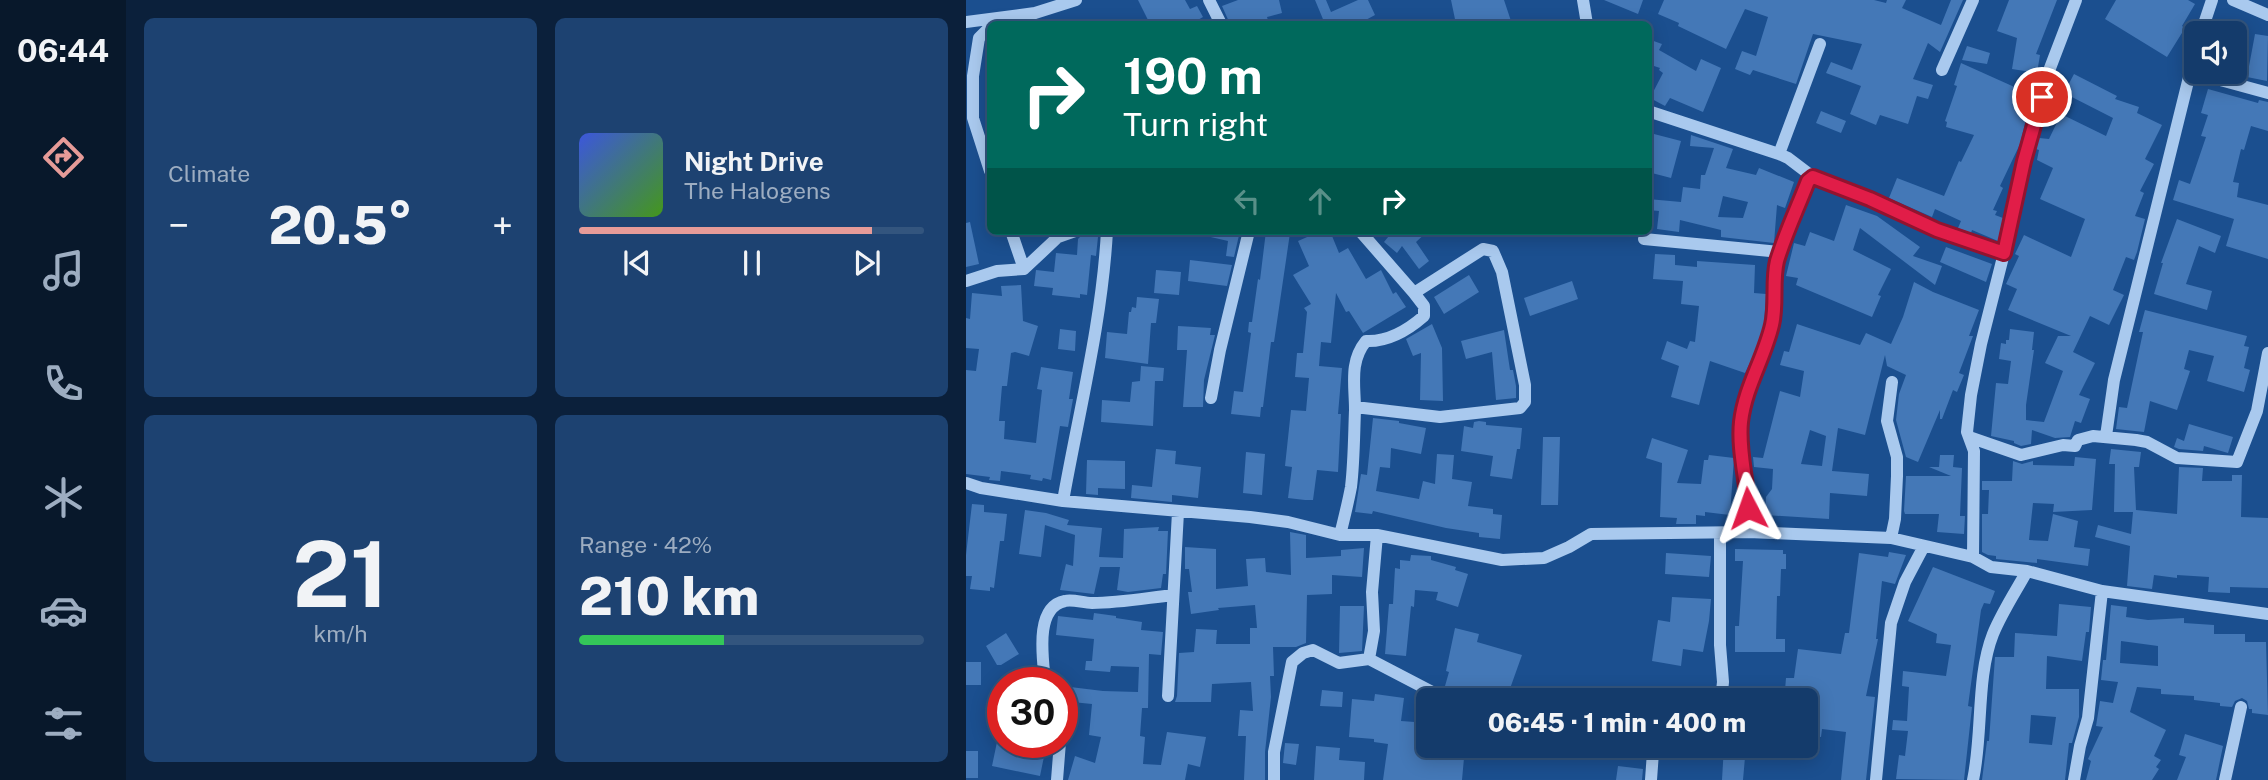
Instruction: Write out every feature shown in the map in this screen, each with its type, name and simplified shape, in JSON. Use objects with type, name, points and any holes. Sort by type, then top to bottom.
[{"type":"street","points":[[999,21],[1076,0]]},
{"type":"street","points":[[1209,0],[1220,21]]},
{"type":"street","points":[[1583,0],[1586,21]]},
{"type":"street","points":[[1942,70],[1973,0]]},
{"type":"street","points":[[1973,557],[1974,451],[1967,427],[1981,344],[2047,76],[2076,0]]},
{"type":"street","points":[[2205,21],[2212,0]]},
{"type":"street","points":[[2233,0],[2268,15]]},
{"type":"street","points":[[966,22],[987,22]]},
{"type":"street","points":[[987,30],[979,38],[973,76],[973,118],[987,162]]},
{"type":"street","points":[[1779,154],[1820,44]]},
{"type":"street","points":[[2106,436],[2114,380],[2188,84]]},
{"type":"street","points":[[2235,84],[2268,93]]},
{"type":"street","points":[[1652,112],[1779,154],[1813,177],[1870,199],[1937,230],[2004,253]]},
{"type":"street","points":[[1748,532],[1747,484],[1741,426],[1744,402],[1773,324],[1777,263],[1808,181],[1813,177]]},
{"type":"street","points":[[1012,235],[1024,269]]},
{"type":"street","points":[[966,281],[997,271],[1024,269],[1058,237],[1064,235]]},
{"type":"street","points":[[1063,501],[1095,333],[1107,235]]},
{"type":"street","points":[[1211,398],[1248,235]]},
{"type":"street","points":[[1340,535],[1351,487],[1355,407],[1353,389],[1355,362],[1359,350],[1366,341],[1381,342],[1415,324],[1424,316],[1424,306],[1363,235]]},
{"type":"street","points":[[1644,239],[1781,252]]},
{"type":"street","points":[[1355,407],[1440,417],[1520,408],[1525,402],[1525,385],[1502,272],[1493,251],[1483,248],[1414,293]]},
{"type":"street","points":[[1969,437],[2021,455],[2063,445],[2075,446],[2078,440],[2092,436],[2106,436],[2147,442],[2177,458],[2237,462],[2257,411],[2268,353]]},
{"type":"street","points":[[1892,382],[1886,421],[1897,457],[1892,538]]},
{"type":"street","points":[[966,483],[981,488],[1063,501],[1250,516],[1340,535],[1377,535],[1502,560],[1544,558],[1591,534],[1748,532],[1892,538],[1973,557],[1991,567],[2027,571],[2102,591],[2268,614]]},
{"type":"street","points":[[1168,696],[1178,512]]},
{"type":"street","points":[[1720,534],[1722,688]]},
{"type":"street","points":[[1369,659],[1374,631],[1372,592],[1377,535]]},
{"type":"street","points":[[1876,780],[1891,623],[1905,582],[1924,547]]},
{"type":"street","points":[[1973,780],[1978,761],[1986,660],[1993,634],[2027,571]]},
{"type":"street","points":[[2074,780],[2088,718],[2102,591]]},
{"type":"street","points":[[1044,667],[1042,633],[1047,612],[1054,604],[1066,600],[1091,603],[1173,595]]},
{"type":"street","points":[[1274,780],[1275,752],[1292,662],[1303,653],[1313,650],[1339,663],[1369,659],[1425,688]]},
{"type":"street","points":[[2225,780],[2241,707]]},
{"type":"street","points":[[1057,780],[1059,758]]},
{"type":"street","points":[[1651,780],[1653,758]]},
{"type":"building","points":[[1138,0],[1185,0],[1190,9],[1197,6],[1203,17],[1196,21],[1148,21]]},
{"type":"building","points":[[1238,0],[1279,0],[1282,13],[1267,17],[1268,21],[1229,21],[1222,6]]},
{"type":"building","points":[[1315,0],[1326,0],[1331,12],[1358,0],[1368,0],[1375,15],[1364,21],[1324,21]]},
{"type":"building","points":[[1451,0],[1504,0],[1511,21],[1455,21]]},
{"type":"building","points":[[1604,0],[1643,0],[1638,14]]},
{"type":"building","points":[[1664,0],[1874,0],[1886,3],[1887,0],[1906,0],[1902,8],[1941,25],[1951,0],[1963,0],[1940,52],[1928,43],[1913,79],[1933,85],[1928,99],[1917,96],[1908,124],[1880,115],[1876,125],[1850,114],[1861,86],[1826,73],[1831,62],[1852,70],[1862,44],[1813,34],[1796,84],[1753,70],[1750,75],[1735,69],[1742,51],[1756,56],[1768,17],[1745,9],[1726,49],[1658,14]]},
{"type":"building","points":[[2009,0],[2057,0],[2036,54],[2040,55],[2037,73],[2012,69],[2017,38],[1997,31]]},
{"type":"building","points":[[2116,0],[2188,0],[2195,4],[2184,21],[2184,30],[2167,57],[2105,19]]},
{"type":"building","points":[[2255,34],[2268,36],[2267,81],[2247,77]]},
{"type":"building","points":[[1652,40],[1662,44],[1659,50],[1696,71],[1701,59],[1721,68],[1703,112],[1670,98],[1665,106],[1652,99],[1663,73],[1660,68],[1652,65]]},
{"type":"building","points":[[1967,46],[1990,53],[1987,64],[1962,60]]},
{"type":"building","points":[[1961,63],[2030,94],[2022,113],[2027,115],[2020,144],[2000,186],[2003,188],[1993,210],[1997,211],[1995,215],[2003,218],[1998,241],[1972,230],[1971,233],[1958,228],[1961,221],[1935,209],[1932,217],[1889,198],[1897,178],[1944,196],[1974,135],[1946,127],[1945,121],[1957,86],[1954,85]]},
{"type":"building","points":[[2074,74],[2117,96],[2115,99],[2139,107],[2137,113],[2162,125],[2145,159],[2154,164],[2140,191],[2144,193],[2135,216],[2145,219],[2137,252],[2134,260],[2126,257],[2113,290],[2124,295],[2109,325],[2090,316],[2073,352],[2095,363],[2079,395],[2090,399],[2081,423],[2075,421],[2070,437],[2055,438],[2032,430],[2031,444],[2021,446],[2014,441],[1991,436],[1996,383],[2008,384],[2011,361],[1999,359],[2001,343],[2006,344],[2006,340],[2009,340],[2010,329],[2034,332],[2026,420],[2044,422],[2063,371],[2045,363],[2058,336],[2071,336],[2008,310],[2017,289],[2006,284],[2019,256],[2015,254],[2024,235],[2071,257],[2085,219],[2040,199],[2053,168],[2037,160],[2039,138],[2049,139],[2061,114],[2106,136],[2113,118],[2064,93]]},
{"type":"building","points":[[2208,89],[2258,103],[2259,100],[2268,102],[2268,131],[2251,126],[2244,150],[2241,149],[2233,182],[2239,183],[2237,197],[2268,205],[2268,259],[2226,246],[2234,219],[2173,200],[2179,180],[2190,184],[2206,137],[2201,136],[2208,115],[2201,113]]},
{"type":"building","points":[[1821,111],[1846,121],[1841,133],[1816,123]]},
{"type":"building","points":[[1654,134],[1681,141],[1671,178],[1652,173]]},
{"type":"building","points":[[1691,135],[1733,149],[1726,168],[1756,175],[1759,168],[1794,182],[1785,208],[1777,205],[1774,243],[1721,237],[1721,230],[1680,220],[1679,232],[1657,229],[1659,211],[1652,210],[1652,199],[1681,202],[1683,187],[1700,189],[1701,175],[1705,175],[1714,148],[1690,146]],"holes":[[[1723,196],[1748,202],[1743,218],[1718,217]]]},
{"type":"building","points":[[1846,205],[1877,216],[1920,247],[1913,256],[1942,266],[1935,285],[1860,228],[1853,250],[1891,269],[1878,295],[1881,296],[1872,317],[1796,285],[1798,278],[1786,276],[1794,243],[1805,246],[1810,232],[1834,241]]},
{"type":"building","points":[[2177,219],[2221,236],[2215,253],[2199,246],[2186,284],[2212,291],[2207,310],[2154,294],[2161,263]]},
{"type":"building","points":[[970,222],[979,264],[966,267],[966,223]]},
{"type":"building","points":[[1082,235],[1098,237],[1096,256],[1091,255],[1087,295],[1080,294],[1080,298],[1052,295],[1053,288],[1034,286],[1036,270],[1054,272],[1056,253],[1077,255],[1078,239]]},
{"type":"building","points":[[1202,235],[1239,235],[1234,257],[1226,256],[1228,241]]},
{"type":"building","points":[[1266,235],[1290,235],[1260,417],[1231,414],[1234,391],[1243,392],[1251,333],[1248,332],[1249,322],[1252,322],[1258,279],[1260,280]]},
{"type":"building","points":[[1312,235],[1332,235],[1339,253],[1348,248],[1366,279],[1381,270],[1393,294],[1396,292],[1406,307],[1363,333],[1349,311],[1346,312],[1336,293],[1331,343],[1321,342],[1319,366],[1342,368],[1338,414],[1341,414],[1338,472],[1317,470],[1313,500],[1288,498],[1292,467],[1285,466],[1291,410],[1306,411],[1309,378],[1295,377],[1297,353],[1303,353],[1307,312],[1304,308],[1311,304],[1293,275],[1309,266],[1298,241]]},
{"type":"building","points":[[1390,235],[1424,235],[1416,242],[1429,261],[1419,269],[1402,246],[1397,253],[1384,242]]},
{"type":"building","points":[[1946,247],[1992,264],[1986,282],[1940,262]]},
{"type":"building","points":[[1655,254],[1675,255],[1675,265],[1697,267],[1697,261],[1755,265],[1754,293],[1766,294],[1764,324],[1757,348],[1745,373],[1710,361],[1699,405],[1671,397],[1679,366],[1661,359],[1667,341],[1687,349],[1690,341],[1695,342],[1699,306],[1681,304],[1683,281],[1653,279]]},
{"type":"building","points":[[1190,260],[1232,265],[1227,286],[1188,281]]},
{"type":"building","points":[[1156,270],[1181,272],[1179,295],[1154,293]]},
{"type":"building","points":[[1469,275],[1479,292],[1444,314],[1434,297]]},
{"type":"building","points":[[1572,281],[1578,299],[1530,316],[1524,298]]},
{"type":"building","points":[[1914,282],[1979,310],[1969,336],[1973,336],[1959,373],[1964,375],[1957,392],[1953,390],[1942,419],[1940,410],[1918,462],[1906,457],[1896,420],[1899,394],[1906,375],[1887,366],[1885,355],[1865,435],[1838,428],[1832,471],[1869,474],[1867,496],[1830,493],[1829,519],[1765,515],[1766,497],[1772,489],[1773,469],[1754,467],[1753,457],[1763,458],[1780,391],[1800,397],[1804,371],[1780,365],[1784,351],[1789,352],[1797,324],[1860,345],[1866,333],[1891,344]],"holes":[[[1810,430],[1826,436],[1822,466],[1801,464]]]},
{"type":"building","points":[[1021,285],[1023,321],[1038,326],[1029,356],[1011,353],[1007,386],[1002,386],[999,421],[1005,421],[1004,439],[1036,443],[1042,390],[1037,389],[1041,367],[1073,372],[1069,399],[1073,399],[1068,427],[1060,426],[1051,480],[1030,479],[1031,475],[1001,471],[1000,481],[989,480],[990,477],[966,474],[966,370],[976,371],[979,349],[966,348],[966,318],[970,319],[972,293],[1002,296],[1001,286]]},
{"type":"building","points":[[1137,297],[1159,299],[1156,323],[1151,323],[1148,364],[1105,358],[1107,332],[1127,334],[1129,312],[1132,307],[1136,308]]},
{"type":"building","points":[[2145,310],[2247,336],[2244,346],[2249,347],[2244,368],[2250,370],[2244,392],[2207,381],[2214,356],[2189,350],[2184,369],[2190,371],[2177,410],[2150,401],[2144,432],[2116,429],[2119,407],[2127,408]]},
{"type":"building","points":[[1432,324],[1442,348],[1443,401],[1420,400],[1421,353],[1413,356],[1406,339]]},
{"type":"building","points":[[1178,326],[1211,328],[1210,335],[1215,335],[1204,380],[1203,407],[1183,407],[1187,350],[1177,350]]},
{"type":"building","points":[[1060,329],[1076,331],[1075,351],[1058,349]]},
{"type":"building","points":[[1504,330],[1516,398],[1496,400],[1492,352],[1466,359],[1461,341]]},
{"type":"building","points":[[1141,366],[1164,368],[1163,381],[1155,381],[1153,426],[1101,422],[1102,400],[1130,402],[1132,382],[1140,381]]},
{"type":"building","points":[[1373,418],[1426,428],[1421,454],[1391,448],[1390,468],[1380,467],[1376,491],[1419,499],[1423,481],[1435,484],[1437,454],[1454,455],[1452,479],[1472,482],[1468,506],[1493,509],[1493,514],[1502,515],[1500,539],[1479,537],[1479,533],[1373,511],[1372,514],[1355,512],[1361,474],[1367,475]]},
{"type":"building","points":[[1474,422],[1486,422],[1486,425],[1522,428],[1512,479],[1490,476],[1493,456],[1461,451],[1464,426],[1473,428]]},
{"type":"building","points":[[2189,424],[2233,437],[2228,453],[2204,446],[2203,451],[2174,447],[2177,438],[2184,441]]},
{"type":"building","points":[[1543,437],[1560,437],[1558,505],[1541,505]]},
{"type":"building","points":[[1652,438],[1688,450],[1677,483],[1701,484],[1704,460],[1708,460],[1709,455],[1734,458],[1730,515],[1705,512],[1705,516],[1696,515],[1696,524],[1676,524],[1677,518],[1660,517],[1662,463],[1646,458]]},
{"type":"building","points":[[1156,449],[1176,451],[1175,464],[1201,467],[1198,498],[1172,495],[1172,502],[1131,498],[1132,485],[1152,487]]},
{"type":"building","points":[[2111,449],[2141,452],[2139,467],[2134,467],[2136,510],[2177,514],[2179,467],[2203,468],[2202,481],[2232,481],[2232,475],[2242,475],[2241,517],[2268,518],[2268,588],[2230,587],[2230,593],[2208,592],[2209,577],[2177,575],[2177,578],[2154,575],[2152,589],[2127,586],[2130,546],[2095,537],[2098,525],[2131,534],[2133,512],[2114,512],[2115,464],[2109,464]]},
{"type":"building","points":[[1246,452],[1265,454],[1262,495],[1243,493]]},
{"type":"building","points":[[1940,455],[1954,455],[1953,467],[1962,468],[1960,516],[1965,516],[1964,534],[1937,532],[1939,514],[1905,514],[1904,511],[1906,476],[1951,476],[1929,467],[1939,467]]},
{"type":"building","points":[[2075,457],[2096,459],[2092,510],[2053,512],[2054,504],[2033,503],[2029,540],[2048,541],[2053,514],[2078,521],[2074,547],[2090,549],[2088,566],[2037,559],[2037,563],[1996,559],[1996,556],[1982,552],[1982,514],[1988,514],[1989,490],[1982,490],[1982,481],[2012,481],[2013,461],[2022,464],[2033,461],[2033,465],[2074,466]]},
{"type":"building","points":[[1087,460],[1125,461],[1125,489],[1098,488],[1098,495],[1086,494]]},
{"type":"building","points":[[972,504],[984,505],[984,512],[1007,514],[1004,541],[1000,541],[994,588],[990,587],[990,591],[970,589],[972,576],[966,576]]},
{"type":"building","points":[[1025,510],[1069,520],[1067,525],[1102,528],[1099,557],[1123,558],[1124,529],[1159,527],[1158,531],[1168,531],[1166,574],[1163,574],[1161,588],[1128,592],[1117,590],[1120,567],[1100,567],[1094,594],[1060,590],[1066,564],[1073,566],[1075,535],[1045,525],[1041,557],[1019,554]]},
{"type":"building","points":[[1290,532],[1306,535],[1306,558],[1341,556],[1341,550],[1364,548],[1362,577],[1332,575],[1332,594],[1307,595],[1306,643],[1296,647],[1273,647],[1274,676],[1270,676],[1265,780],[1244,780],[1246,736],[1238,736],[1240,710],[1253,711],[1251,682],[1212,684],[1211,702],[1175,702],[1179,653],[1194,652],[1196,629],[1217,630],[1216,644],[1250,644],[1250,628],[1257,628],[1255,605],[1218,608],[1219,610],[1191,614],[1188,592],[1192,592],[1189,569],[1185,569],[1185,547],[1216,549],[1216,589],[1248,586],[1246,559],[1265,558],[1266,572],[1291,575]]},
{"type":"building","points":[[1735,549],[1783,550],[1783,554],[1786,554],[1786,569],[1781,569],[1780,596],[1777,596],[1776,639],[1785,639],[1785,652],[1735,652],[1735,626],[1739,626],[1743,561],[1735,561]]},
{"type":"building","points":[[1889,552],[1906,555],[1895,584],[1882,581],[1878,639],[1866,696],[1875,697],[1866,780],[1841,780],[1846,732],[1822,729],[1821,737],[1818,737],[1818,688],[1785,688],[1786,678],[1794,678],[1798,649],[1841,654],[1845,633],[1849,633],[1859,553],[1888,557]]},
{"type":"building","points":[[1666,553],[1711,556],[1709,577],[1665,574]]},
{"type":"building","points":[[1411,555],[1431,556],[1431,560],[1456,567],[1455,570],[1468,574],[1458,607],[1436,600],[1438,592],[1415,590],[1406,656],[1385,654],[1389,604],[1393,604],[1395,568],[1400,569],[1400,560],[1410,561]]},
{"type":"building","points":[[1933,567],[1995,591],[1990,604],[1984,603],[1981,610],[1968,706],[1972,707],[1964,780],[1896,779],[1899,755],[1905,756],[1908,731],[1892,730],[1893,720],[1907,721],[1909,687],[1902,686],[1903,671],[1946,676],[1951,645],[1936,643],[1937,634],[1908,621]]},
{"type":"building","points":[[1672,597],[1711,599],[1703,652],[1683,649],[1681,666],[1652,661],[1658,620],[1670,622]]},
{"type":"building","points":[[2059,604],[2091,607],[2089,632],[2086,632],[2082,661],[2047,656],[2046,689],[2079,689],[2079,717],[2072,743],[2069,743],[2065,780],[1982,780],[1989,741],[1995,657],[2014,657],[2015,633],[2057,636]],"holes":[[[2031,715],[2056,717],[2052,745],[2029,743]]]},
{"type":"building","points":[[2111,605],[2127,607],[2126,617],[2148,620],[2184,618],[2184,623],[2214,625],[2214,634],[2245,634],[2245,642],[2266,642],[2268,715],[2252,713],[2247,701],[2242,698],[2235,701],[2232,707],[2220,706],[2220,703],[2194,700],[2194,696],[2161,694],[2161,689],[2137,687],[2130,712],[2166,730],[2154,756],[2161,760],[2156,767],[2159,769],[2152,780],[2086,780],[2091,761],[2088,759],[2103,727],[2096,726],[2100,701],[2113,703],[2118,682],[2101,680],[2103,660],[2106,660]],"holes":[[[2121,641],[2158,646],[2158,666],[2120,663]]]},
{"type":"building","points":[[1340,606],[1364,606],[1362,651],[1339,653]]},
{"type":"building","points":[[1094,613],[1116,616],[1142,622],[1141,630],[1163,632],[1161,655],[1149,654],[1148,708],[1142,708],[1140,736],[1145,737],[1143,764],[1161,765],[1167,732],[1206,737],[1200,767],[1188,764],[1185,780],[1068,780],[1074,758],[1095,763],[1101,737],[1089,735],[1092,704],[1078,703],[1078,688],[1138,692],[1139,667],[1111,666],[1110,672],[1085,670],[1086,661],[1092,661],[1094,639],[1056,635],[1058,616],[1093,620]]},
{"type":"building","points":[[1455,628],[1479,634],[1477,642],[1522,655],[1510,688],[1445,686],[1449,672],[1446,671]]},
{"type":"building","points":[[1006,633],[1019,654],[997,665],[986,646]]},
{"type":"building","points":[[966,662],[981,662],[981,685],[966,685]]},
{"type":"building","points":[[1322,690],[1343,692],[1342,707],[1320,706]]},
{"type":"building","points":[[1375,694],[1404,698],[1401,721],[1416,722],[1416,758],[1464,758],[1462,780],[1383,780],[1388,744],[1374,742],[1374,739],[1349,737],[1352,699],[1374,701]]},
{"type":"building","points":[[2185,734],[2223,746],[2216,780],[2177,780],[2186,757],[2179,755]]},
{"type":"building","points":[[1285,743],[1299,744],[1296,765],[1283,763]]},
{"type":"building","points":[[1316,746],[1340,748],[1339,760],[1365,762],[1364,780],[1314,780]]},
{"type":"building","points":[[966,751],[978,751],[978,778],[966,778]]},
{"type":"building","points":[[994,758],[1044,758],[1040,776],[992,766]]},
{"type":"building","points":[[1723,758],[1745,758],[1743,780],[1722,780]]},
{"type":"building","points":[[1618,766],[1643,769],[1642,780],[1616,780]]},
{"type":"route","points":[[1748,508],[1741,426],[1744,402],[1773,324],[1777,263],[1808,181],[1813,177],[1870,199],[1937,230],[2004,253],[2024,161],[2042,97]]}]
